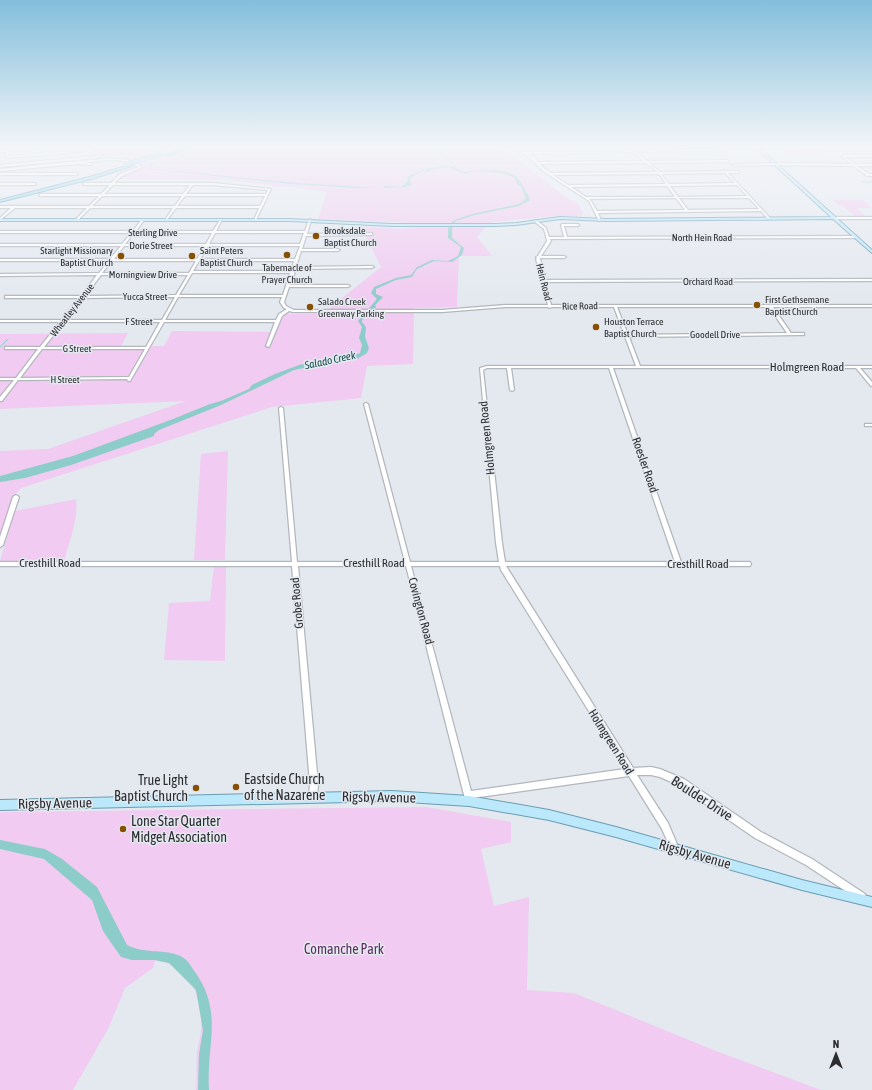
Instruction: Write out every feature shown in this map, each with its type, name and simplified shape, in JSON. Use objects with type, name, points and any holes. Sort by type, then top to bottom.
[{"type":"highway","points":[[0,202],[19,197]]},
{"type":"main road","points":[[810,197],[872,252]]},
{"type":"main road","points":[[1,221],[310,220],[414,225],[493,225],[516,224],[565,218],[600,220],[833,218]]},
{"type":"main road","name":"Rigsby Avenue","points":[[0,805],[313,797],[392,796],[469,798],[549,815],[616,832],[802,885],[870,901]]},
{"type":"street","points":[[77,220],[99,197]]},
{"type":"street","points":[[166,220],[183,197]]},
{"type":"street","points":[[255,220],[266,197]]},
{"type":"street","points":[[677,197],[688,211]]},
{"type":"street","points":[[586,198],[750,197],[769,218]]},
{"type":"street","points":[[586,198],[592,203],[600,220]]},
{"type":"street","points":[[0,207],[261,207]]},
{"type":"street","points":[[1,221],[15,207]]},
{"type":"street","points":[[597,212],[762,210]]},
{"type":"street","points":[[833,218],[872,218]]},
{"type":"street","name":"Wheatley Avenue","points":[[0,400],[143,220]]},
{"type":"street","points":[[148,348],[221,220]]},
{"type":"street","points":[[268,346],[280,314],[288,310],[282,304],[310,220]]},
{"type":"street","points":[[536,221],[545,229],[548,238]]},
{"type":"street","points":[[566,238],[562,225],[578,225]]},
{"type":"street","name":"Sterling Drive","points":[[0,232],[371,234]]},
{"type":"street","name":"North Hein Road","points":[[548,238],[855,237]]},
{"type":"street","name":"Hein Road","points":[[548,238],[548,244],[538,257],[550,306]]},
{"type":"street","name":"Dorie Street","points":[[0,246],[302,245]]},
{"type":"street","points":[[300,250],[338,250]]},
{"type":"street","points":[[538,257],[564,257]]},
{"type":"street","points":[[0,260],[297,260]]},
{"type":"street","points":[[294,268],[372,267]]},
{"type":"street","name":"Morningview Drive","points":[[0,275],[293,272]]},
{"type":"street","name":"Orchard Road","points":[[543,281],[872,280]]},
{"type":"street","points":[[288,286],[348,286]]},
{"type":"street","name":"Yucca Street","points":[[6,297],[284,296]]},
{"type":"street","name":"Rice Road","points":[[288,310],[296,312],[412,311],[495,306],[872,306]]},
{"type":"street","points":[[615,306],[638,367]]},
{"type":"street","points":[[770,306],[790,334]]},
{"type":"street","name":"F Street","points":[[0,321],[278,320]]},
{"type":"street","name":"Goodell Drive","points":[[626,336],[803,334]]},
{"type":"street","name":"G Street","points":[[6,348],[148,348]]},
{"type":"street","name":"H Street","points":[[0,379],[129,379],[148,348]]},
{"type":"street","points":[[509,367],[512,390]]},
{"type":"street","name":"Roesler Road","points":[[612,367],[679,564]]},
{"type":"street","points":[[857,367],[872,385]]},
{"type":"street","name":"Holmgreen Road","points":[[675,849],[669,832],[505,571],[502,563],[480,372],[481,368],[872,367]]},
{"type":"street","name":"Covington Road","points":[[366,404],[469,798]]},
{"type":"street","name":"Grobe Road","points":[[281,408],[314,784],[313,797]]},
{"type":"street","points":[[0,545],[16,497]]},
{"type":"street","name":"Cresthill Road","points":[[0,564],[748,564]]},
{"type":"street","name":"Boulder Drive","points":[[469,798],[631,772],[651,771],[670,776],[681,782],[758,835],[809,862],[870,901]]},
{"type":"green space","points":[[325,197],[566,197],[578,204],[583,213],[581,214],[583,216],[556,216],[493,222],[487,225],[477,237],[492,256],[459,256],[457,307],[414,308],[413,364],[367,366],[361,398],[272,407],[21,488],[13,497],[0,535],[0,451],[48,449],[186,401],[0,409],[0,334],[128,333],[121,346],[164,346],[172,331],[276,332],[285,313],[324,314],[381,267],[365,235],[355,234],[357,226],[402,229],[419,226],[417,223],[318,219]]},
{"type":"green space","points":[[832,200],[863,200],[872,208],[856,208],[866,217],[856,217],[842,205],[838,205]]},
{"type":"green space","points":[[228,451],[225,560],[194,560],[201,454]]},
{"type":"green space","points":[[76,499],[77,506],[75,522],[64,561],[0,561],[15,511]]},
{"type":"green space","points":[[214,566],[226,567],[225,661],[164,660],[169,603],[210,601]]},
{"type":"green space","name":"Comanche Park","points":[[426,807],[511,822],[511,842],[481,849],[494,906],[529,897],[527,990],[574,993],[716,1051],[821,1090],[196,1090],[197,1053],[201,1035],[201,1012],[197,997],[191,982],[186,976],[168,964],[155,961],[153,968],[125,988],[109,1027],[73,1090],[0,1090],[0,812]]},
{"type":"water","name":"Salado Creek","points":[[525,197],[528,197],[530,200],[519,206],[475,215],[456,221],[452,227],[452,238],[464,248],[462,255],[452,262],[434,261],[417,269],[412,277],[396,280],[376,289],[376,294],[383,297],[375,305],[376,307],[362,320],[366,327],[365,337],[369,348],[367,353],[357,359],[338,361],[294,370],[221,405],[159,430],[154,434],[154,436],[71,465],[25,478],[0,482],[0,476],[73,456],[173,419],[249,389],[252,385],[299,365],[326,359],[351,357],[360,353],[362,345],[359,338],[362,327],[358,321],[377,299],[371,293],[374,287],[396,278],[411,275],[417,267],[432,260],[448,261],[458,256],[461,247],[448,238],[448,229],[451,223],[455,220],[472,214],[519,204],[526,199]]},
{"type":"water","points":[[0,840],[45,849],[62,859],[97,887],[127,945],[140,950],[172,953],[181,956],[188,962],[204,987],[209,1001],[212,1030],[209,1090],[198,1090],[199,1054],[203,1030],[196,990],[169,963],[155,960],[132,960],[121,957],[103,931],[92,900],[44,859],[0,849]]},
{"type":"waterway","points":[[0,347],[8,339]]},
{"type":"place","name":"Brooksdale Baptist Church","points":[[316,236]]},
{"type":"place","name":"Tabernacle of Prayer Church","points":[[287,255]]},
{"type":"place","name":"Starlight Missionary Baptist Church","points":[[121,256]]},
{"type":"place","name":"Saint Peters Baptist Church","points":[[192,256]]},
{"type":"place","name":"First Gethsemane Baptist Church","points":[[757,305]]},
{"type":"place","name":"Salado Creek Greenway Parking","points":[[310,307]]},
{"type":"place","name":"Houston Terrace Baptist Church","points":[[596,327]]},
{"type":"place","name":"Eastside Church of the Nazarene","points":[[236,787]]},
{"type":"place","name":"True Light Baptist Church","points":[[196,788]]},
{"type":"place","name":"Lone Star Quarter Midget Association","points":[[123,829]]}]
